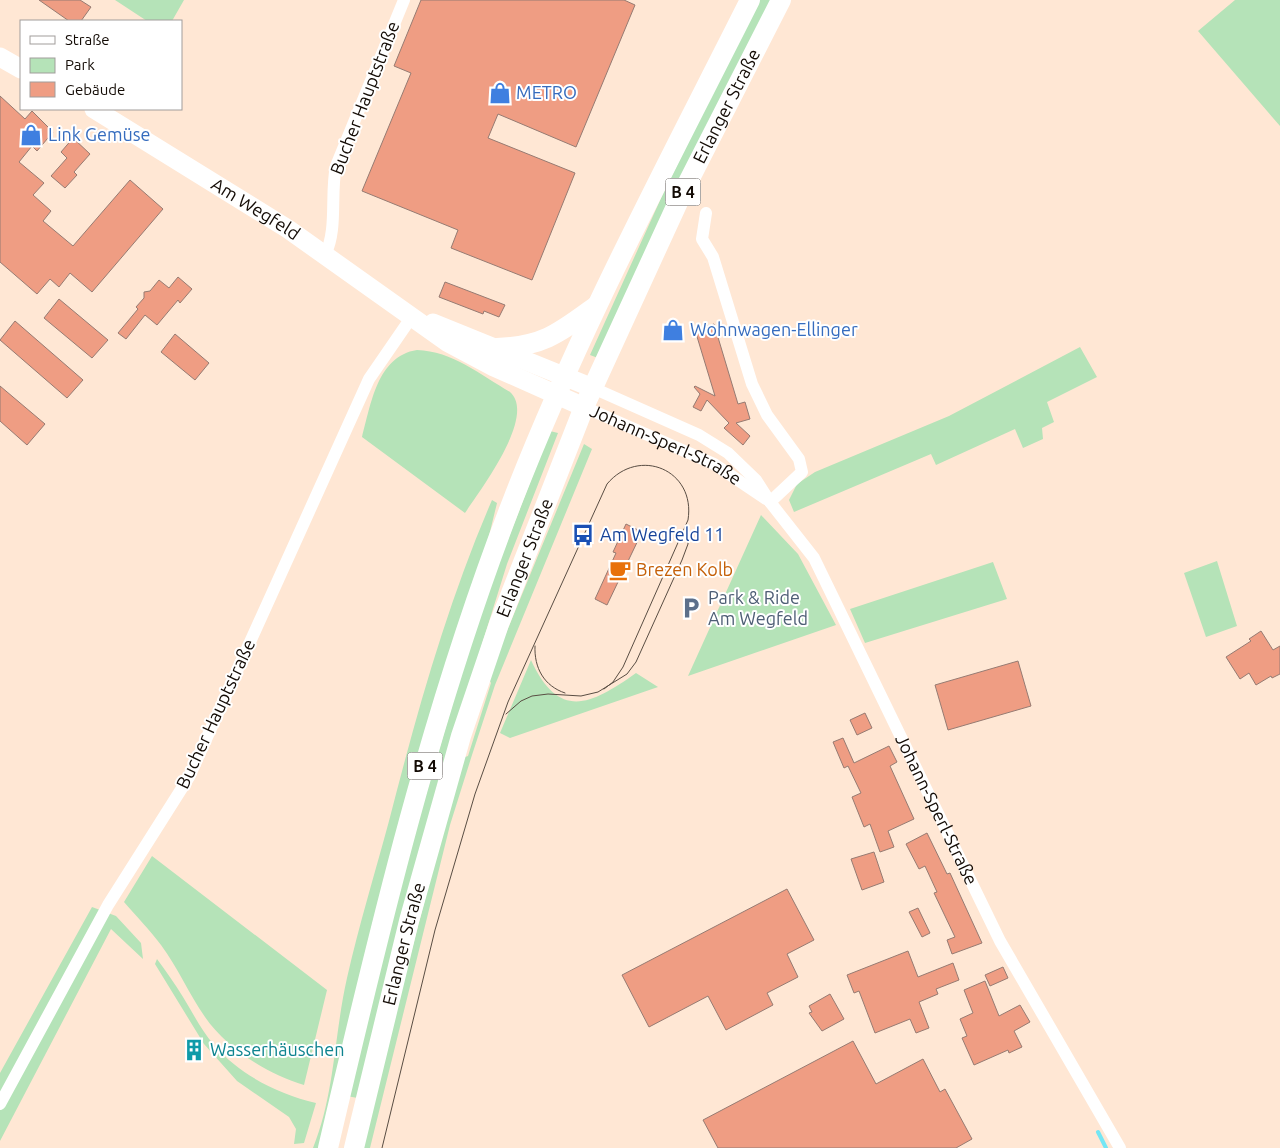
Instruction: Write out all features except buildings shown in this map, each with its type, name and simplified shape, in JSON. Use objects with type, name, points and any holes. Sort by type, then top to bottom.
[{"type":"main road","name":"Erlanger Straße","points":[[328,1148],[382,924],[435,731],[486,572],[556,395],[598,304],[750,0]]},
{"type":"main road","name":"Erlanger Straße","points":[[354,1148],[409,921],[461,736],[501,616],[593,388],[679,200],[781,0]]},
{"type":"main road","name":"B 4","points":[[497,348],[540,342],[565,328],[598,304]]},
{"type":"street","name":"Bucher Hauptstraße","points":[[325,255],[331,240],[332,187],[336,166],[404,0]]},
{"type":"street","points":[[0,57],[20,68]]},
{"type":"street","name":"Am Wegfeld","points":[[96,110],[270,217],[364,284],[413,315],[447,342],[494,367],[556,395]]},
{"type":"street","points":[[706,213],[702,239],[714,257],[752,384],[767,415],[799,459],[802,472],[770,502]]},
{"type":"street","name":"Bucher Hauptstraße","points":[[0,1104],[108,905],[189,777],[369,379],[413,315]]},
{"type":"street","name":"Am Wegfeld","points":[[413,315],[593,388]]},
{"type":"street","name":"Johann-Sperl-Straße","points":[[593,388],[711,441],[743,466],[756,480],[770,502],[814,558],[1000,941],[1120,1148]]},
{"type":"street","name":"Johann-Sperl-Straße","points":[[556,395],[714,464],[770,502]]},
{"type":"green space","points":[[115,0],[184,0],[173,20],[145,20]]},
{"type":"green space","points":[[757,0],[773,0],[598,358],[590,355],[662,196]]},
{"type":"green space","points":[[1235,0],[1280,0],[1280,126],[1198,31]]},
{"type":"green space","points":[[1080,347],[1097,377],[1047,402],[1054,422],[1042,428],[1043,439],[1023,448],[1015,429],[936,465],[931,454],[794,512],[789,500],[797,484],[815,472],[949,416]]},
{"type":"green space","points":[[417,350],[430,351],[466,365],[510,392],[516,403],[516,418],[512,435],[493,471],[465,513],[362,437],[373,397],[384,372],[404,354]]},
{"type":"green space","points":[[550,431],[558,433],[507,564],[473,673],[358,1098],[346,1096],[388,924],[478,617]]},
{"type":"green space","points":[[584,444],[592,449],[495,685],[472,755],[450,825],[370,1148],[360,1148],[462,758],[468,756],[491,683],[488,677]]},
{"type":"green space","points":[[492,500],[497,503],[488,540],[320,1148],[313,1148],[326,1107],[343,999],[352,958],[411,739],[447,619]]},
{"type":"green space","points":[[761,515],[798,554],[836,625],[688,676]]},
{"type":"green space","points":[[1217,561],[1237,626],[1206,637],[1184,573]]},
{"type":"green space","points":[[993,562],[1007,599],[865,643],[850,609]]},
{"type":"green space","points":[[531,660],[542,679],[553,692],[565,699],[577,701],[590,699],[605,693],[636,673],[658,687],[510,738],[500,733]]},
{"type":"green space","points":[[152,856],[327,990],[304,1085],[276,1074],[249,1059],[236,1050],[214,1029],[161,945],[124,902]]},
{"type":"green space","points":[[92,907],[116,916],[141,943],[143,959],[111,929],[0,1141],[0,1073]]},
{"type":"green space","points":[[157,959],[177,987],[205,1033],[224,1056],[260,1082],[274,1089],[316,1103],[304,1143],[294,1144],[296,1129],[289,1117],[237,1081],[204,1044],[155,964]]},
{"type":"waterway","points":[[1098,1132],[1106,1148]]},
{"type":"tram line","points":[[382,1148],[435,930],[475,794],[508,702],[607,484],[620,473],[634,467],[649,466],[662,469],[674,477],[683,488],[688,503],[688,520],[623,667],[613,682],[604,689]]},
{"type":"tram line","points":[[506,714],[521,701],[532,696],[548,694],[581,696],[598,692],[627,674],[636,662],[682,560],[688,544],[688,526]]},
{"type":"tram line","points":[[535,646],[536,662],[542,675],[551,686],[565,693]]},
{"type":"place","name":"METRO","points":[[500,93]]},
{"type":"place","name":"Link Gemüse","points":[[31,135]]},
{"type":"place","name":"Wohnwagen-Ellinger","points":[[673,330]]},
{"type":"place","name":"Am Wegfeld 11","points":[[583,535]]},
{"type":"place","name":"Brezen Kolb","points":[[620,570]]},
{"type":"place","name":"Park & Ride Am Wegfeld","points":[[691,608]]},
{"type":"place","name":"Wasserhäuschen","points":[[194,1050]]}]
